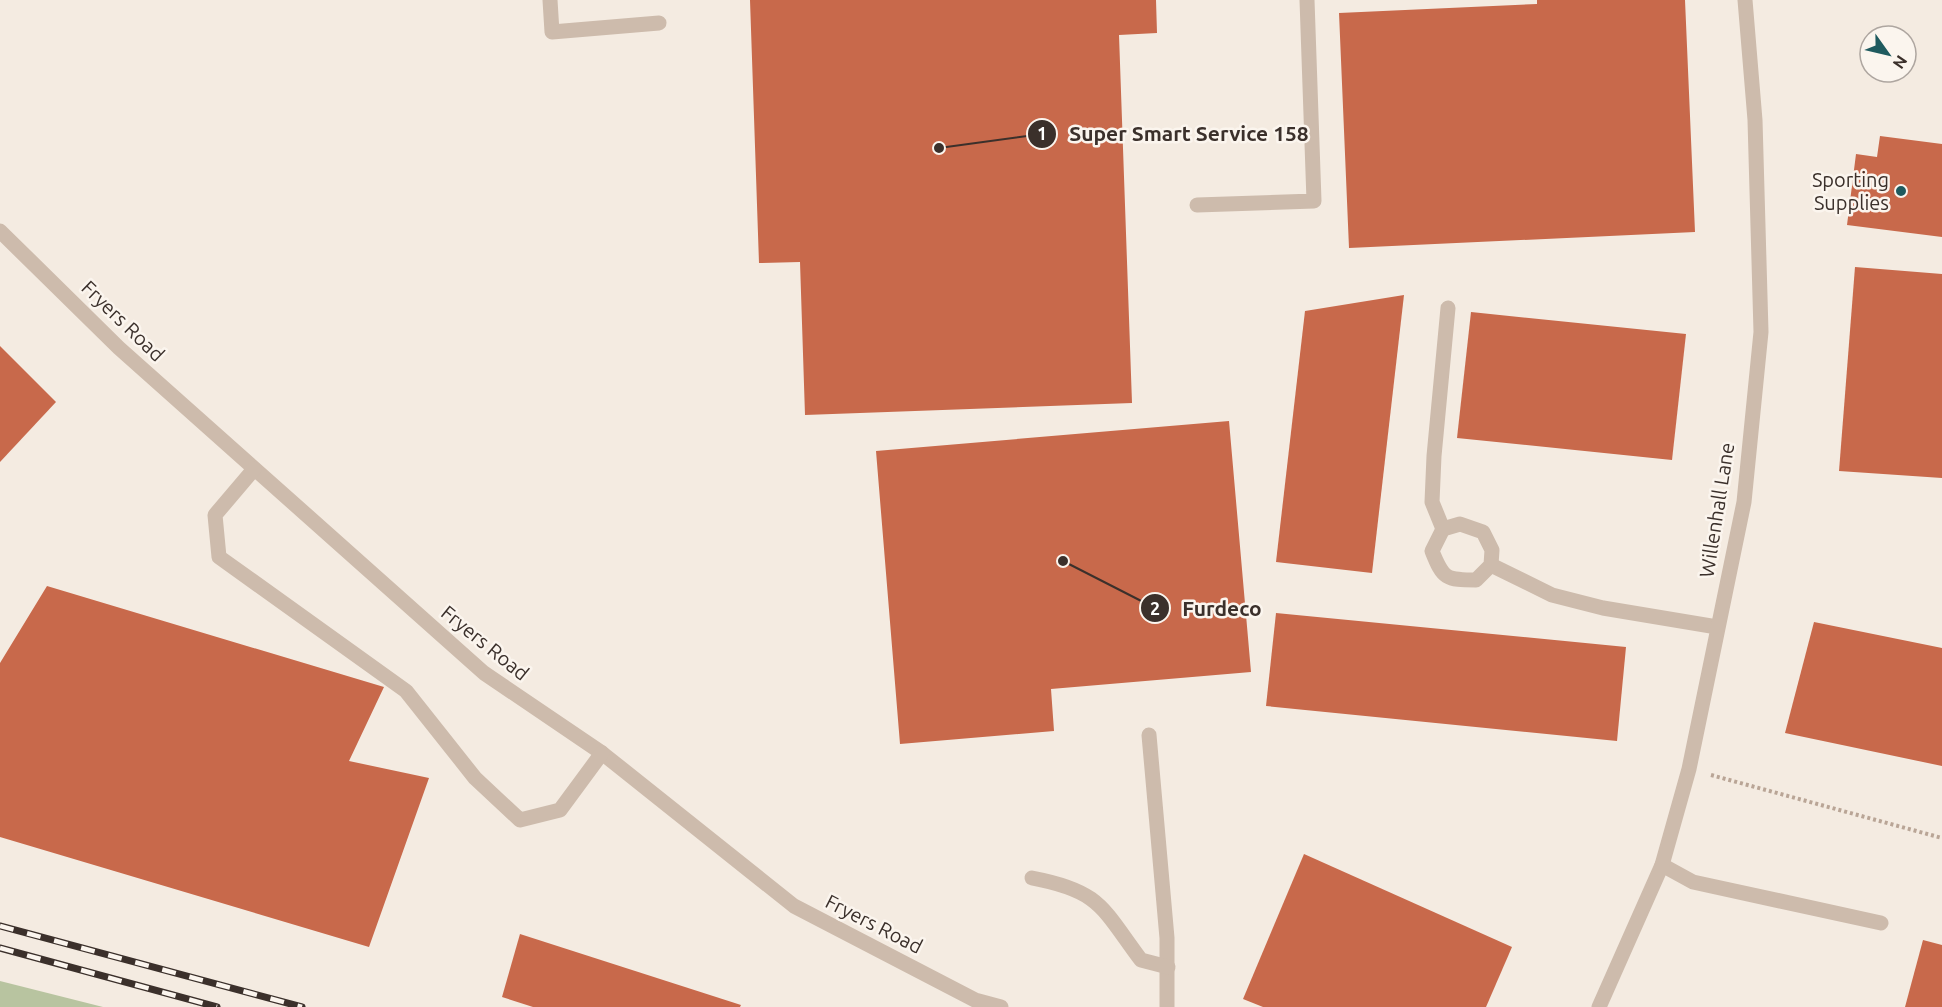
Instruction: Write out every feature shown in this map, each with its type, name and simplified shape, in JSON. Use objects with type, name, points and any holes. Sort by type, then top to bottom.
[{"type":"street","points":[[550,0],[552,32],[659,23]]},
{"type":"street","points":[[1197,205],[1314,201],[1307,0]]},
{"type":"street","name":"Willenhall Lane","points":[[1599,1007],[1662,865],[1689,769],[1744,502],[1761,332],[1755,120],[1745,0]]},
{"type":"street","name":"Fryers Road","points":[[0,231],[119,348],[484,673],[602,753],[794,906],[975,999],[1001,1007]]},
{"type":"street","points":[[1443,529],[1432,502],[1448,308]]},
{"type":"street","points":[[254,469],[215,515],[219,557],[406,691],[475,778],[520,820],[560,810],[602,753]]},
{"type":"street","points":[[1460,524],[1483,532],[1491,550],[1491,565],[1476,580],[1453,580],[1440,572],[1432,551],[1443,529],[1460,524]]},
{"type":"street","points":[[1491,565],[1552,595],[1603,608],[1717,627]]},
{"type":"street","points":[[1149,735],[1168,967],[1167,1007]]},
{"type":"street","points":[[1662,865],[1693,882],[1881,923]]},
{"type":"street","points":[[1032,878],[1072,887],[1086,893],[1113,918],[1141,960],[1168,967]]},
{"type":"path","points":[[1689,769],[1942,838]]},
{"type":"green space","points":[[0,981],[103,1007],[0,1007]]},
{"type":"building","points":[[750,0],[1156,0],[1157,33],[1119,35],[1132,403],[805,415],[800,262],[759,263]]},
{"type":"building","points":[[1537,0],[1685,0],[1695,232],[1349,248],[1339,13],[1537,4]]},
{"type":"building","points":[[1880,136],[1942,144],[1942,237],[1847,225],[1856,154],[1877,157]]},
{"type":"building","points":[[1855,267],[1942,274],[1942,478],[1839,471]]},
{"type":"building","points":[[1404,295],[1372,573],[1276,562],[1305,311]]},
{"type":"building","points":[[1471,312],[1686,334],[1672,460],[1457,438]]},
{"type":"building","points":[[0,346],[56,402],[0,462]]},
{"type":"building","points":[[1229,421],[1251,672],[1051,689],[1054,731],[900,744],[876,451]]},
{"type":"building","points":[[47,586],[384,687],[349,761],[429,778],[369,947],[0,837],[0,663]]},
{"type":"building","points":[[1276,613],[1626,647],[1617,741],[1266,706]]},
{"type":"building","points":[[1814,622],[1942,648],[1942,766],[1785,733]]},
{"type":"building","points":[[1304,854],[1512,947],[1486,1007],[1263,1007],[1243,999]]},
{"type":"building","points":[[520,934],[741,1005],[740,1007],[533,1007],[502,997]]},
{"type":"building","points":[[1923,940],[1942,945],[1942,1007],[1905,1007]]},
{"type":"railway","points":[[0,926],[302,1007]]},
{"type":"railway","points":[[0,948],[217,1007]]},
{"type":"place","name":"Super Smart Service 158","points":[[939,148]]},
{"type":"place","name":"Sporting Supplies","points":[[1901,191]]},
{"type":"place","name":"Furdeco","points":[[1063,561]]}]
